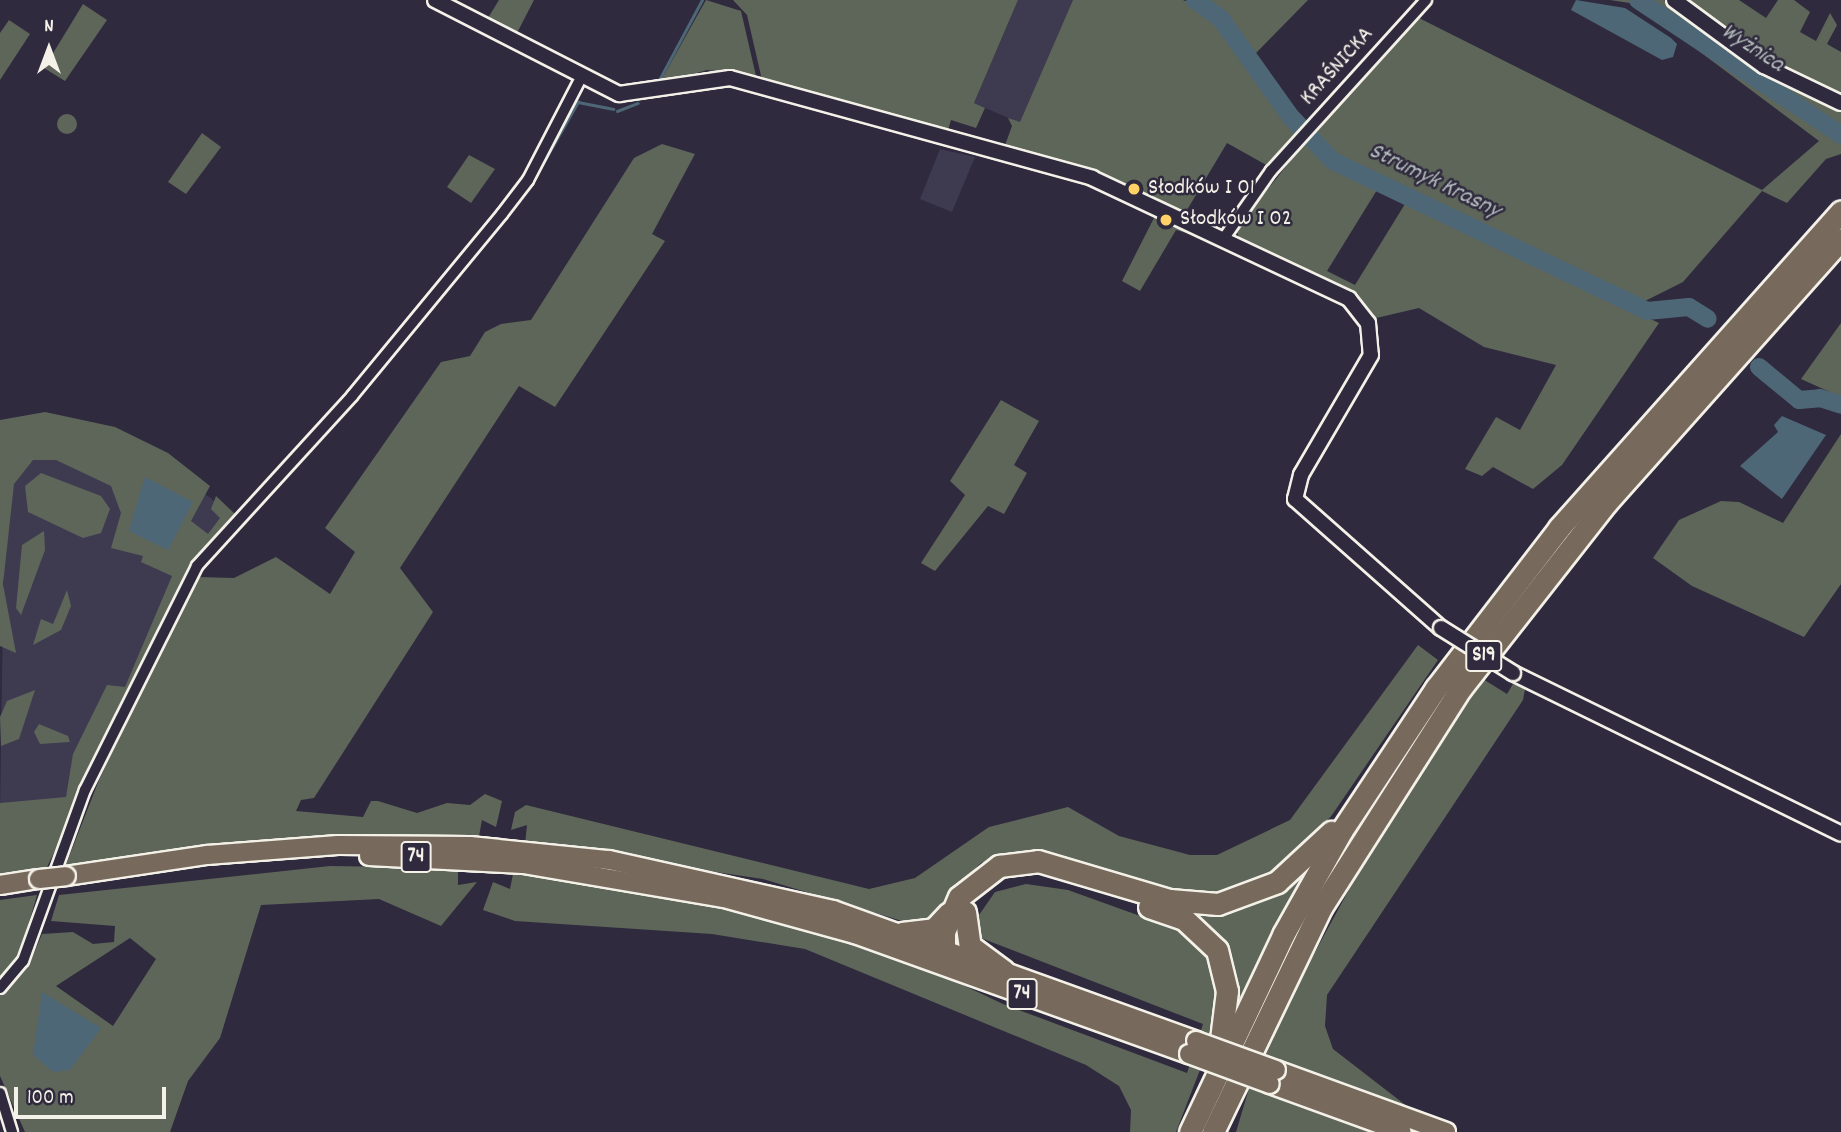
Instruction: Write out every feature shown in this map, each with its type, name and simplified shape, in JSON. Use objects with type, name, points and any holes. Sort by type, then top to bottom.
[{"type":"highway","name":"S19","points":[[1190,1132],[1283,935],[1360,803],[1528,566],[1841,212]]},
{"type":"highway","name":"S19","points":[[1213,1132],[1237,1077],[1336,883],[1461,688],[1607,502],[1841,239]]},
{"type":"highway","points":[[941,956],[959,910],[975,879],[1027,860],[1170,900],[1242,899],[1293,871],[1360,803]]},
{"type":"highway","points":[[902,933],[934,929],[994,883],[1028,874],[1086,886],[1198,929],[1217,950],[1226,978],[1224,1030],[1207,1094]]},
{"type":"highway","points":[[959,910],[970,946],[1004,971]]},
{"type":"highway","points":[[1229,1132],[1237,1077]]},
{"type":"main road","name":"74","points":[[64,881],[257,849],[470,846],[691,875],[902,933],[941,956],[1273,1077],[1446,1132]]},
{"type":"main road","name":"74","points":[[0,885],[38,884],[307,858],[523,864],[724,898],[1004,971],[1192,1047]]},
{"type":"main road","name":"74","points":[[0,895],[38,884]]},
{"type":"main road","name":"74","points":[[1273,1077],[1402,1132]]},
{"type":"street","points":[[435,0],[582,76],[636,96],[703,78],[736,79],[1092,178],[1327,287],[1364,316],[1372,342],[1368,366],[1301,475],[1294,499],[1441,628],[1513,673],[1841,834]]},
{"type":"street","name":"KRAŚNICKA","points":[[1224,238],[1293,148],[1426,0]]},
{"type":"street","points":[[1674,0],[1764,66],[1841,103]]},
{"type":"street","points":[[0,988],[23,961],[85,790],[197,566],[352,396],[502,214],[528,180],[582,76]]},
{"type":"street","points":[[0,1093],[12,1132]]},
{"type":"shaded area","points":[[1018,0],[1073,0],[1020,123],[974,103]]},
{"type":"shaded area","points":[[940,149],[975,157],[952,212],[920,199]]},
{"type":"shaded area","points":[[99,432],[211,498],[225,516],[190,569],[66,817],[0,817],[5,470]]},
{"type":"green space","points":[[499,0],[534,0],[517,33],[488,18]]},
{"type":"green space","points":[[706,0],[741,11],[756,76],[707,70],[659,84]]},
{"type":"green space","points":[[733,0],[1018,0],[974,103],[985,108],[976,128],[951,120],[947,133],[762,80],[747,15]]},
{"type":"green space","points":[[1073,0],[1183,0],[1202,8],[1300,130],[1268,166],[1227,143],[1184,215],[1004,148],[1012,126],[1008,118],[1020,122]]},
{"type":"green space","points":[[1206,0],[1308,0],[1255,54]]},
{"type":"green space","points":[[1435,0],[1419,18],[1762,190],[1819,141],[1636,4],[1610,0],[1633,0],[1841,139],[1841,154],[1826,159],[1787,203],[1762,191],[1683,282],[1637,305],[1361,176],[1310,136]]},
{"type":"green space","points":[[1640,0],[1664,0],[1736,56],[1841,108],[1841,133]]},
{"type":"green space","points":[[1688,0],[1739,0],[1766,18],[1778,0],[1794,0],[1810,12],[1800,32],[1816,41],[1830,13],[1837,25],[1827,44],[1841,52],[1841,93],[1783,67]]},
{"type":"green space","points":[[83,4],[107,20],[65,81],[44,68]]},
{"type":"green space","points":[[9,20],[30,34],[0,80],[0,33]]},
{"type":"green space","points":[[67,114],[74,117],[77,124],[74,131],[67,134],[60,131],[57,124],[60,117]]},
{"type":"green space","points":[[202,133],[221,147],[186,194],[168,182]]},
{"type":"green space","points":[[1307,140],[1331,163],[1377,190],[1327,271],[1355,285],[1405,204],[1659,323],[1562,465],[1533,489],[1493,467],[1482,476],[1465,469],[1496,417],[1520,430],[1556,365],[1484,347],[1419,308],[1372,319],[1351,293],[1239,238],[1236,229]]},
{"type":"green space","points":[[662,144],[695,154],[652,234],[665,241],[555,407],[519,386],[400,568],[433,612],[314,798],[301,800],[296,811],[363,817],[371,801],[378,801],[417,813],[447,803],[470,805],[485,794],[502,801],[496,827],[482,820],[479,836],[471,839],[167,853],[65,867],[99,780],[197,577],[234,578],[276,557],[330,594],[355,552],[325,528],[441,362],[470,356],[485,332],[501,324],[531,320],[634,158]]},
{"type":"green space","points":[[469,155],[495,169],[471,203],[447,187]]},
{"type":"green space","points":[[1156,214],[1206,239],[1176,230],[1140,291],[1122,281]]},
{"type":"green space","points":[[1841,323],[1841,397],[1801,379]]},
{"type":"green space","points":[[1001,400],[1039,421],[1014,465],[1027,473],[1004,514],[988,506],[935,571],[921,563],[965,495],[950,481]]},
{"type":"green space","points":[[45,412],[115,427],[168,453],[210,486],[191,521],[208,534],[220,518],[211,509],[216,496],[235,514],[205,550],[44,873],[0,880],[0,803],[66,797],[73,754],[107,685],[125,687],[172,576],[141,562],[143,556],[111,548],[121,513],[111,486],[56,460],[33,460],[14,484],[3,584],[16,653],[0,646],[0,420]]},
{"type":"green space","points":[[1841,434],[1841,584],[1804,637],[1692,586],[1653,558],[1679,520],[1721,501],[1739,502],[1783,523]]},
{"type":"green space","points":[[41,473],[101,496],[110,509],[101,533],[83,538],[28,512],[25,486]]},
{"type":"green space","points":[[44,531],[45,550],[21,615],[16,608],[22,545]]},
{"type":"green space","points":[[67,590],[71,606],[61,630],[33,645],[41,619],[53,624]]},
{"type":"green space","points":[[1418,645],[1438,660],[1332,815],[1293,860],[1233,893],[1189,896],[1021,851],[981,863],[955,888],[940,914],[912,924],[763,879],[525,844],[527,825],[511,830],[515,812],[526,805],[869,889],[915,878],[989,827],[1068,807],[1119,836],[1190,855],[1217,855],[1290,820]]},
{"type":"green space","points":[[1483,679],[1507,694],[1513,684],[1525,689],[1523,700],[1327,995],[1325,1026],[1333,1049],[1421,1117],[1281,1060],[1270,1093],[1374,1132],[1236,1132],[1259,1055],[1394,807]]},
{"type":"green space","points":[[35,690],[19,739],[1,746],[0,717],[7,701]]},
{"type":"green space","points":[[39,724],[68,736],[70,742],[40,744],[34,732]]},
{"type":"green space","points":[[330,866],[458,868],[458,885],[477,882],[441,926],[379,899],[261,905],[220,1038],[188,1081],[170,1132],[25,1132],[0,1076],[0,995],[29,965],[42,934],[73,932],[93,944],[114,942],[115,926],[51,921],[59,895]],"holes":[[[130,938],[156,959],[113,1026],[56,986]]]},
{"type":"green space","points":[[1309,869],[1236,1005],[1230,955],[1216,932],[1184,910],[1244,909],[1282,892]]},
{"type":"green space","points":[[513,874],[548,874],[739,909],[887,949],[1003,1004],[1187,1073],[1203,1024],[981,938],[970,928],[995,892],[1026,884],[1068,890],[1193,935],[1210,952],[1221,981],[1220,1018],[1176,1132],[1130,1132],[1131,1110],[1119,1086],[1086,1065],[805,949],[712,934],[515,921],[483,910],[493,882],[510,889]]},
{"type":"green space","points":[[37,895],[21,950],[0,979],[0,900]]},
{"type":"water","points":[[1576,0],[1625,8],[1677,44],[1673,57],[1662,60],[1571,10]]},
{"type":"water","points":[[1782,416],[1826,435],[1782,499],[1740,466],[1778,432],[1774,425]]},
{"type":"water","points":[[145,477],[193,502],[168,550],[129,531]]},
{"type":"water","points":[[42,992],[101,1028],[70,1070],[53,1072],[33,1055]]},
{"type":"waterway","points":[[658,82],[702,0]]},
{"type":"waterway","name":"Strumyk Krasny","points":[[1195,0],[1221,19],[1291,117],[1333,161],[1647,311],[1689,307],[1708,319]]},
{"type":"waterway","name":"Wyżnica","points":[[1638,0],[1841,135]]},
{"type":"waterway","points":[[534,179],[578,102],[613,109]]},
{"type":"waterway","points":[[617,111],[638,103]]},
{"type":"waterway","name":"Strumyk Krasny","points":[[1759,367],[1799,400],[1820,398],[1841,405]]},
{"type":"place","name":"Słodków I 01","points":[[1134,189]]},
{"type":"place","name":"Słodków I 02","points":[[1166,220]]}]
